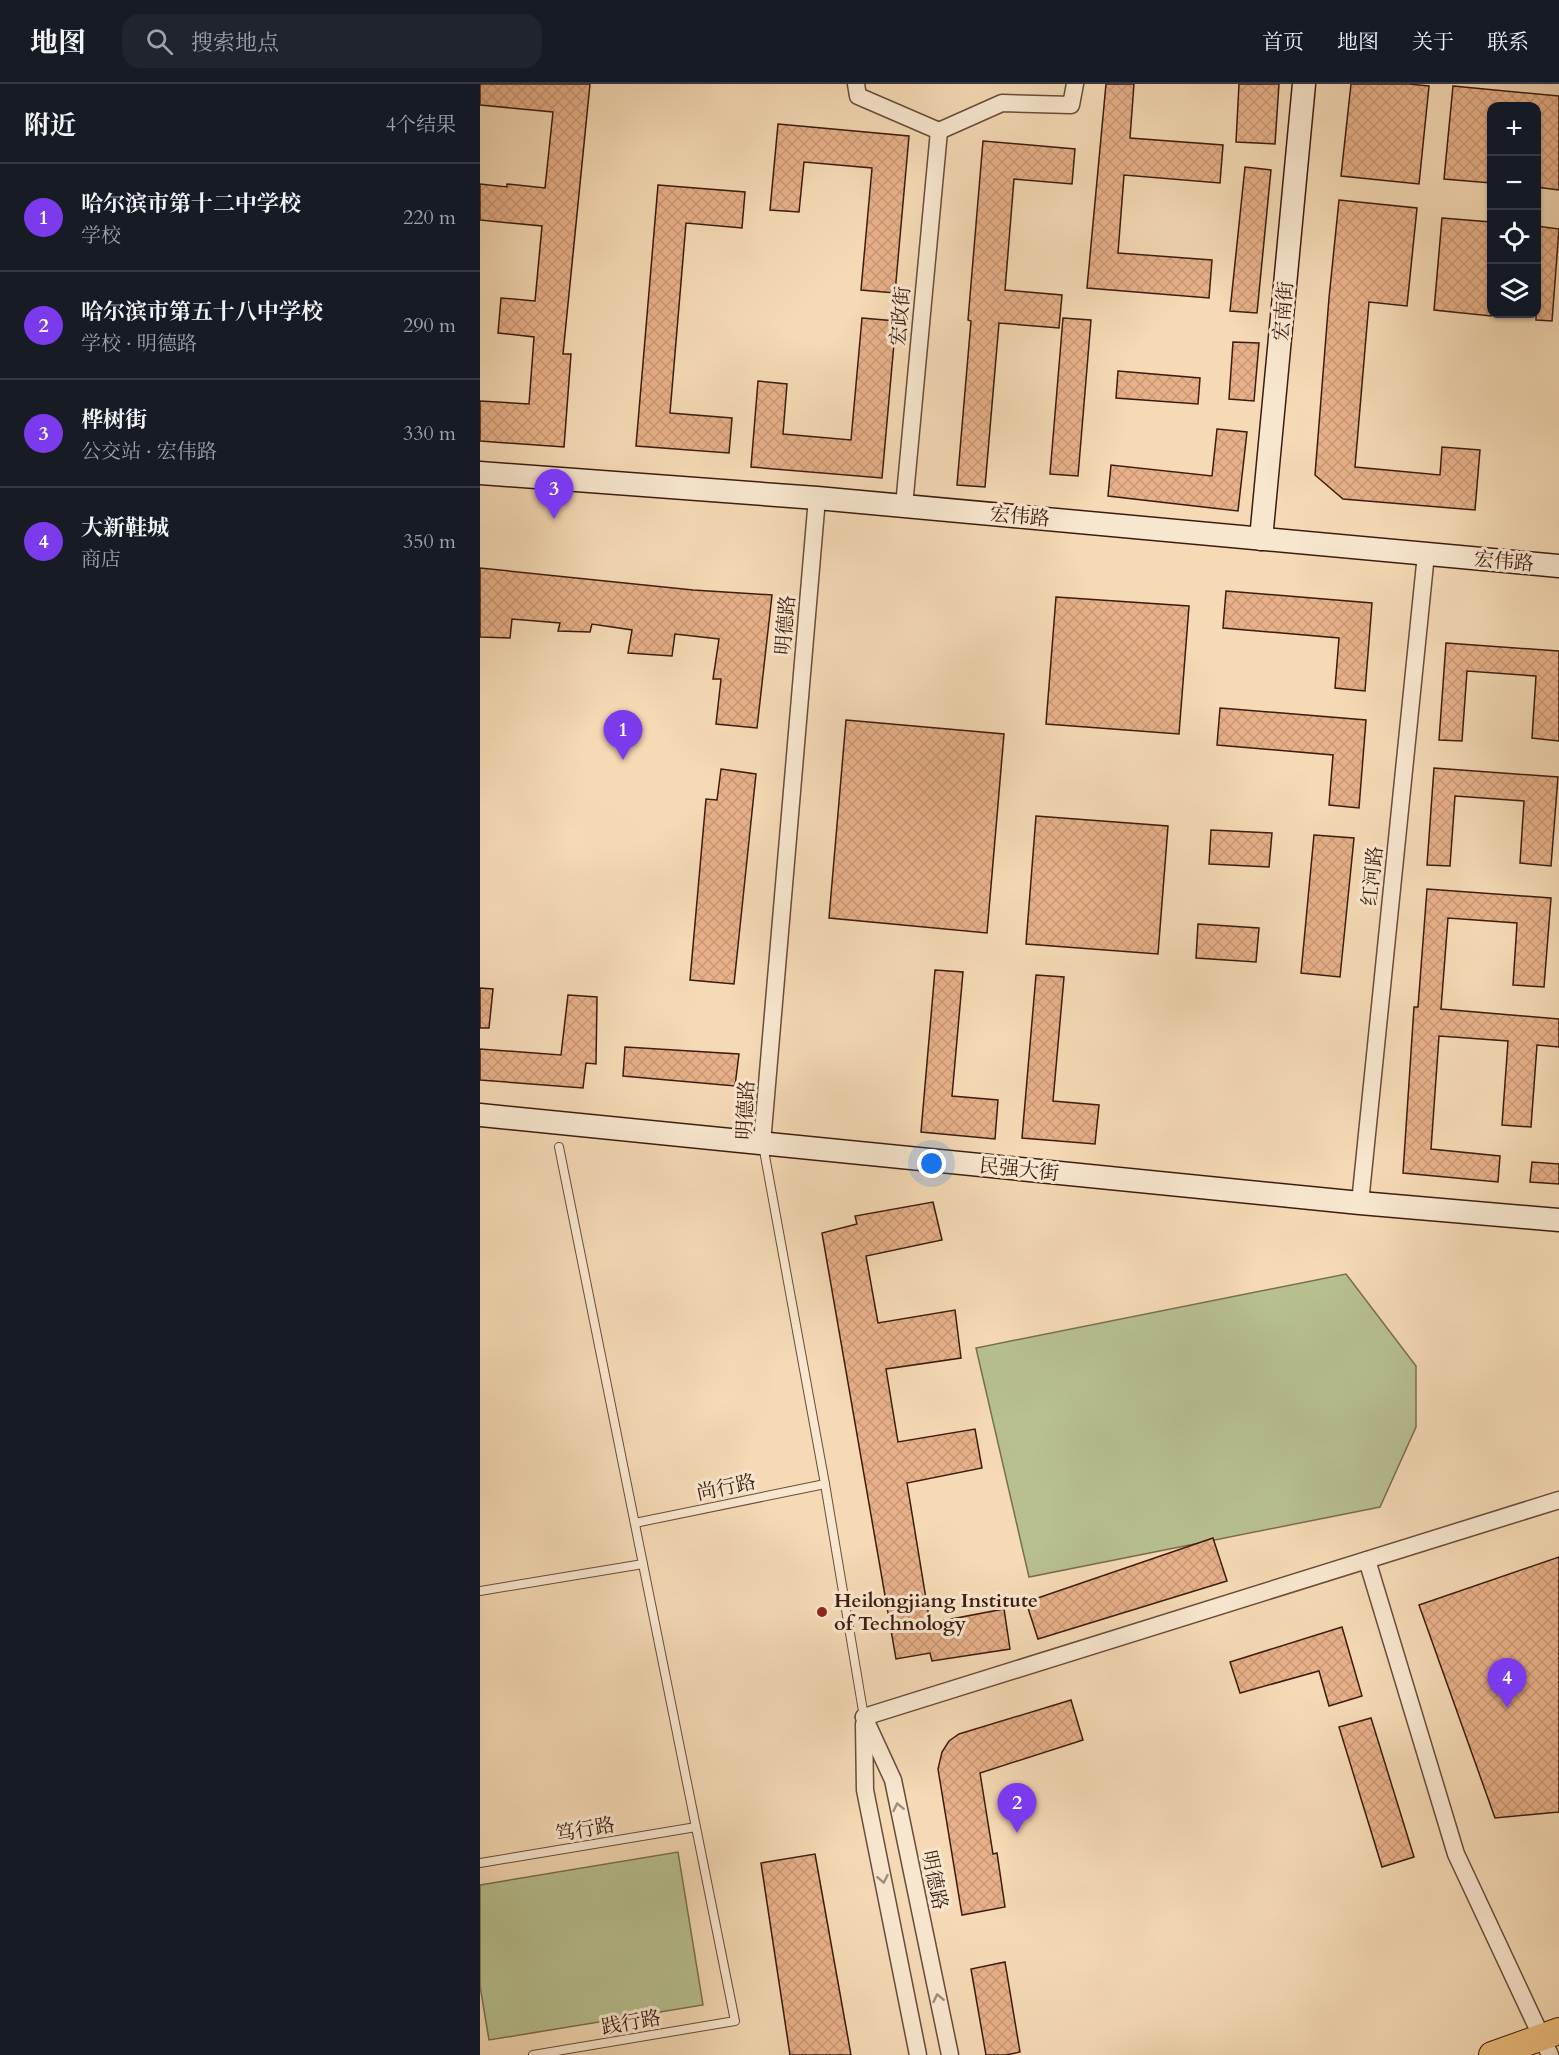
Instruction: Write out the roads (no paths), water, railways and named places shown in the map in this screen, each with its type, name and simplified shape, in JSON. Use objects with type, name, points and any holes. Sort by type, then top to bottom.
[{"type":"main road","points":[[1492,2055],[1550,2041]]},
{"type":"street","points":[[856,84],[858,96],[939,131],[1002,103],[1071,105],[1074,84]]},
{"type":"street","name":"宏南街","points":[[1262,539],[1304,84]]},
{"type":"street","name":"宏政街","points":[[904,506],[939,131]]},
{"type":"street","name":"宏伟路","points":[[480,473],[817,498],[1559,566]]},
{"type":"street","name":"明德路","points":[[762,1143],[817,498]]},
{"type":"street","name":"红河路","points":[[1360,1203],[1426,554]]},
{"type":"street","name":"民强大街","points":[[480,1115],[1360,1203],[1559,1220]]},
{"type":"street","points":[[864,1718],[1559,1500]]},
{"type":"street","points":[[1366,1560],[1456,1854],[1550,2041]]},
{"type":"street","name":"明德路","points":[[864,1718],[865,1790],[918,2055]]},
{"type":"street","name":"明德路","points":[[864,1718],[893,1780],[950,2055]]},
{"type":"lane","name":"明德路","points":[[762,1143],[825,1484],[864,1718]]},
{"type":"lane","points":[[559,1147],[696,1827]]},
{"type":"lane","name":"尚行路","points":[[635,1523],[825,1484]]},
{"type":"lane","points":[[480,1591],[643,1564]]},
{"type":"lane","name":"笃行路","points":[[480,1863],[696,1827]]},
{"type":"lane","name":"践行路","points":[[533,2055],[735,2021],[696,1827]]},
{"type":"place","name":"桦树街","points":[[554,519]]},
{"type":"place","name":"哈尔滨市第十二中学校","points":[[623,760]]},
{"type":"place","name":"Heilongjiang Institute of Technology","points":[[822,1612]]},
{"type":"place","name":"大新鞋城","points":[[1507,1708]]},
{"type":"place","name":"哈尔滨市第五十八中学校","points":[[1017,1833]]}]
